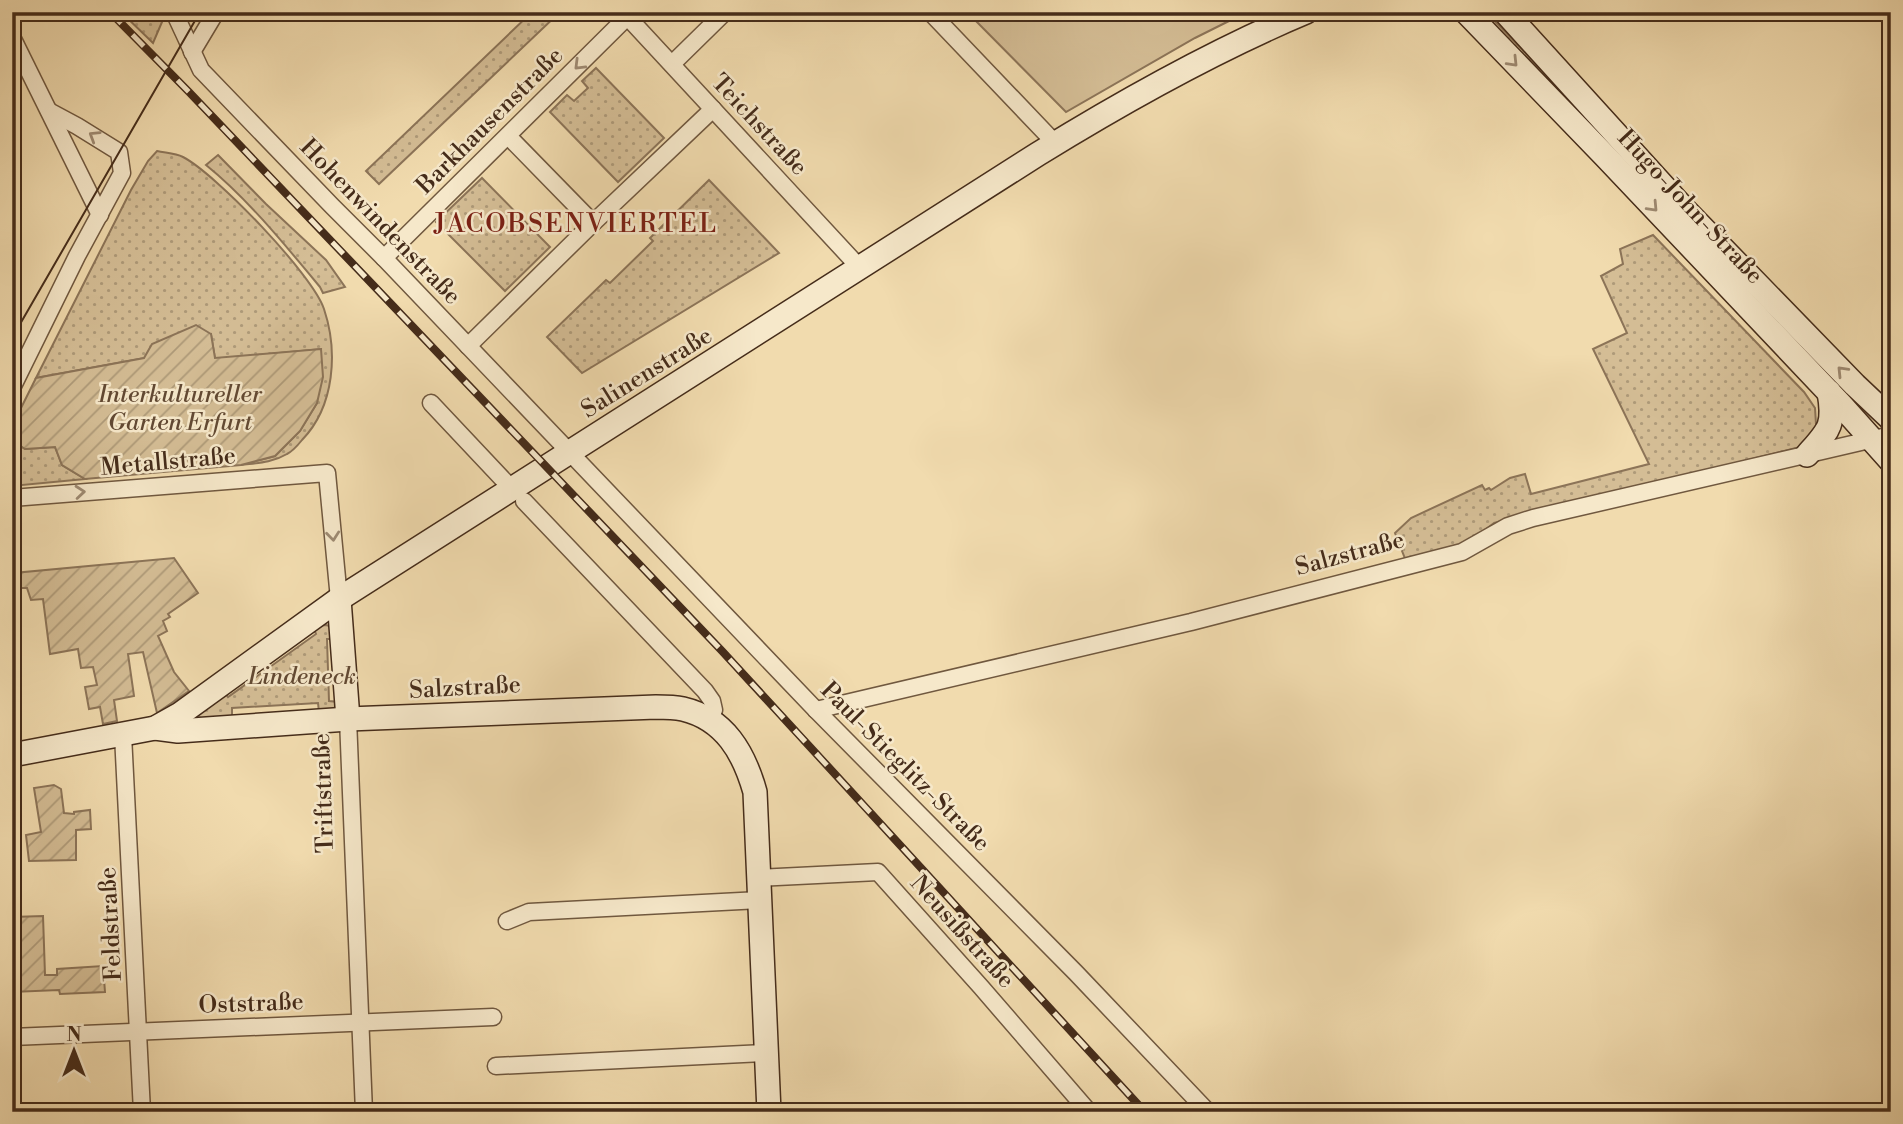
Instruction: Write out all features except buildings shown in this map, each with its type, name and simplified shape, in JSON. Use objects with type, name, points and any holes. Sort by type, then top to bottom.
[{"type":"street","name":"Hohenwindenstraße","points":[[174,12],[201,70],[571,452]]},
{"type":"street","points":[[192,52],[216,12]]},
{"type":"street","points":[[672,64],[725,12]]},
{"type":"street","points":[[930,12],[1055,144]]},
{"type":"street","name":"Salinenstraße","points":[[12,755],[155,728],[180,715],[339,599],[518,495],[571,452],[1055,144],[1196,64],[1307,12]]},
{"type":"street","name":"Hugo-John-Straße","points":[[1466,12],[1829,392],[1882,438],[1891,461]]},
{"type":"street","name":"Hugo-John-Straße","points":[[1505,12],[1695,220],[1891,419]]},
{"type":"street","name":"Teichstraße","points":[[625,14],[860,268]]},
{"type":"street","name":"Barkhausenstraße","points":[[384,258],[508,136],[625,14]]},
{"type":"street","points":[[12,37],[100,215]]},
{"type":"street","points":[[468,346],[713,108]]},
{"type":"street","points":[[12,388],[77,256],[122,173],[119,152],[50,111]]},
{"type":"street","points":[[508,136],[593,223]]},
{"type":"street","points":[[1807,455],[1829,430],[1833,412],[1829,392]]},
{"type":"street","points":[[430,403],[705,691],[714,710],[709,720]]},
{"type":"street","name":"Salzstraße","points":[[816,710],[1191,622],[1462,552],[1508,526],[1533,518],[1882,438]]},
{"type":"street","name":"Paul-Stieglitz-Straße","points":[[571,452],[816,710],[1208,1112]]},
{"type":"street","name":"Metallstraße","points":[[12,498],[327,473]]},
{"type":"street","name":"Triftstraße","points":[[327,473],[348,719],[364,1112]]},
{"type":"street","name":"Salzstraße","points":[[155,728],[178,731],[348,719],[656,707],[680,708],[709,720],[723,731],[744,759],[755,792],[769,1112]]},
{"type":"street","name":"Feldstraße","points":[[123,734],[142,1112]]},
{"type":"street","name":"Neusißstraße","points":[[760,889],[878,872],[1089,1112]]},
{"type":"street","points":[[507,921],[529,912],[760,889]]},
{"type":"street","name":"Oststraße","points":[[12,1037],[493,1017]]},
{"type":"street","points":[[496,1066],[766,1053]]},
{"type":"green space","points":[[121,12],[156,12],[162,22],[153,43]]},
{"type":"green space","points":[[532,12],[560,12],[379,184],[366,171]]},
{"type":"green space","points":[[967,12],[1247,12],[1195,38],[1066,112]]},
{"type":"green space","points":[[1480,12],[1486,12],[1741,277],[1740,281]]},
{"type":"green space","points":[[596,68],[664,138],[618,182],[550,112],[567,95],[574,101],[588,88],[582,81]]},
{"type":"green space","points":[[157,151],[183,157],[217,183],[283,250],[316,293],[324,309],[332,360],[327,395],[313,426],[293,450],[276,459],[241,465],[275,456],[300,431],[317,403],[321,349],[215,359],[211,334],[145,358],[36,378],[131,190]]},
{"type":"green space","points":[[218,155],[326,260],[345,287],[323,293],[266,223],[206,165]]},
{"type":"green space","points":[[482,178],[550,247],[505,291],[436,222]]},
{"type":"green space","points":[[709,180],[779,253],[582,373],[547,337],[606,280],[610,283],[653,241],[650,238]]},
{"type":"green space","points":[[1653,235],[1804,392],[1815,408],[1816,424],[1821,426],[1804,446],[1494,523],[1463,543],[1406,561],[1395,533],[1411,518],[1482,485],[1485,490],[1491,490],[1510,478],[1525,474],[1531,494],[1649,464],[1593,349],[1627,333],[1601,276],[1623,264],[1620,249]]},
{"type":"green space","name":"Interkultureller Garten Erfurt","points":[[196,325],[211,334],[215,358],[321,349],[323,377],[317,403],[300,431],[275,456],[241,465],[85,479],[62,465],[55,447],[25,449],[12,440],[12,426],[36,378],[144,358],[152,344]]},
{"type":"green space","points":[[12,440],[25,449],[55,447],[62,465],[85,479],[12,486]]},
{"type":"green space","points":[[174,558],[198,593],[168,614],[170,617],[163,621],[167,631],[158,636],[174,672],[189,691],[157,713],[143,652],[128,654],[134,696],[114,700],[117,721],[103,724],[100,707],[89,709],[85,687],[97,685],[93,667],[81,668],[78,649],[50,654],[43,599],[31,600],[27,588],[15,588],[14,573]]},
{"type":"green space","name":"Lindeneck","points":[[318,626],[333,627],[336,639],[327,639],[329,701],[339,702],[334,710],[319,712],[318,703],[232,708],[232,717],[198,719],[196,715],[225,693],[228,697],[316,634],[314,629]]},
{"type":"green space","points":[[54,785],[61,789],[64,813],[74,814],[90,810],[91,829],[76,830],[76,860],[29,861],[26,835],[41,832],[34,788]]},
{"type":"green space","points":[[43,916],[45,975],[57,975],[57,969],[103,966],[105,992],[12,992],[12,917]]},
{"type":"tram line","points":[[12,338],[200,12]]},
{"type":"railway","points":[[110,12],[722,651],[1145,1112]]},
{"type":"district","name":"JACOBSENVIERTEL","points":[[576,224]]}]
